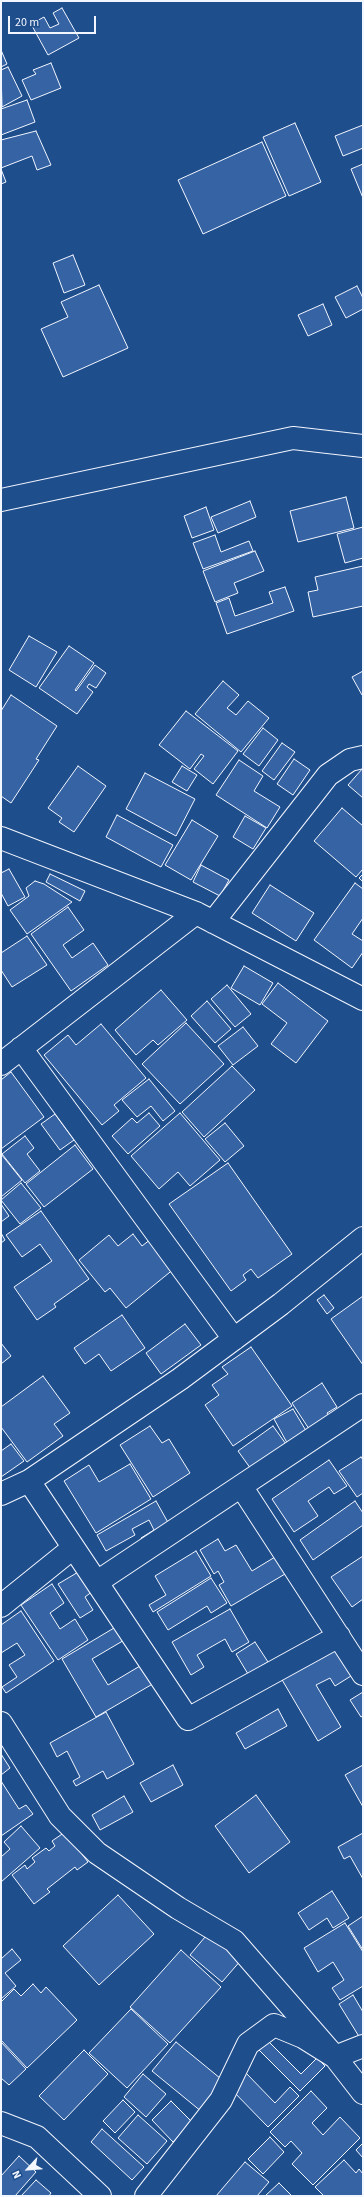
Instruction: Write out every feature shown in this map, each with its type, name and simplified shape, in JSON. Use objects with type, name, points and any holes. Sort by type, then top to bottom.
[{"type":"street","points":[[1,500],[293,438],[363,446]]},
{"type":"street","points":[[1,1064],[21,1048],[204,917],[328,775],[350,760],[363,757]]},
{"type":"street","points":[[1,838],[204,917],[363,999]]},
{"type":"street","points":[[21,1048],[234,1339]]},
{"type":"street","points":[[1,1494],[29,1481],[180,1379],[281,1304],[363,1238]]},
{"type":"street","points":[[96,1582],[363,1404]]},
{"type":"street","points":[[29,1481],[188,1719],[338,1636]]},
{"type":"street","points":[[241,1486],[363,1674]]},
{"type":"street","points":[[1,1606],[73,1548]]},
{"type":"street","points":[[1,1723],[65,1821],[97,1853],[178,1908],[234,1941],[335,2056],[363,2092]]},
{"type":"street","points":[[146,2196],[222,2100],[248,2044],[274,2025],[303,2037],[335,2056]]},
{"type":"street","points":[[335,2056],[363,2046]]},
{"type":"street","points":[[1,2123],[37,2137],[100,2196]]},
{"type":"building","points":[[62,8],[79,38],[48,55],[31,24],[44,17],[50,28],[59,24],[53,13]]},
{"type":"building","points":[[1,50],[7,64],[1,67]]},
{"type":"building","points":[[51,63],[61,88],[31,100],[22,80],[36,74],[33,70]]},
{"type":"building","points":[[8,67],[22,96],[2,107],[1,70]]},
{"type":"building","points":[[27,100],[35,122],[1,135],[1,109]]},
{"type":"building","points":[[295,123],[321,182],[289,196],[263,137]]},
{"type":"building","points":[[363,125],[363,148],[343,156],[335,136]]},
{"type":"building","points":[[36,131],[51,165],[37,170],[32,156],[1,168],[1,140]]},
{"type":"building","points":[[262,142],[286,196],[203,234],[178,180]]},
{"type":"building","points":[[363,164],[363,198],[351,169]]},
{"type":"building","points":[[1,169],[6,182],[1,184]]},
{"type":"building","points":[[73,255],[85,285],[64,293],[53,263]]},
{"type":"building","points":[[99,285],[128,348],[63,377],[41,329],[68,317],[61,302]]},
{"type":"building","points":[[357,286],[363,298],[363,309],[346,318],[335,297]]},
{"type":"building","points":[[323,304],[332,325],[308,336],[298,315]]},
{"type":"building","points":[[346,497],[354,528],[298,542],[290,511]]},
{"type":"building","points":[[250,501],[256,517],[218,533],[211,517]]},
{"type":"building","points":[[206,507],[214,530],[192,538],[184,516]]},
{"type":"building","points":[[363,527],[363,558],[345,563],[337,534]]},
{"type":"building","points":[[215,535],[221,552],[249,541],[253,551],[203,569],[193,543]]},
{"type":"building","points":[[255,551],[264,571],[234,583],[238,593],[215,602],[203,571]]},
{"type":"building","points":[[363,566],[363,606],[313,617],[308,592],[318,590],[315,577]]},
{"type":"building","points":[[285,587],[294,611],[227,634],[216,603],[229,598],[235,616],[273,603],[269,592]]},
{"type":"building","points":[[29,636],[57,652],[36,687],[9,670]]},
{"type":"building","points":[[69,646],[94,663],[75,690],[76,691],[95,665],[106,673],[96,688],[89,684],[87,687],[93,692],[77,714],[39,688]]},
{"type":"building","points":[[363,671],[363,695],[362,695],[352,677]]},
{"type":"building","points":[[223,681],[239,695],[227,708],[236,715],[248,701],[269,718],[241,752],[195,714]]},
{"type":"building","points":[[11,695],[57,726],[36,759],[39,760],[11,803],[1,796],[1,711]]},
{"type":"building","points":[[186,711],[238,751],[213,784],[194,769],[204,756],[201,754],[190,769],[159,745]]},
{"type":"building","points":[[263,728],[278,740],[259,766],[243,754]]},
{"type":"building","points":[[282,743],[295,752],[274,780],[262,771]]},
{"type":"building","points":[[294,759],[310,770],[293,795],[277,784]]},
{"type":"building","points":[[239,760],[263,776],[254,791],[280,807],[267,828],[216,795]]},
{"type":"building","points":[[78,766],[106,786],[74,832],[59,822],[62,818],[48,808]]},
{"type":"building","points":[[182,766],[197,775],[187,791],[172,782]]},
{"type":"building","points":[[363,768],[363,798],[348,785]]},
{"type":"building","points":[[145,773],[195,799],[176,836],[126,809]]},
{"type":"building","points":[[342,808],[363,826],[363,869],[356,877],[314,841]]},
{"type":"building","points":[[117,815],[173,845],[161,867],[106,837]]},
{"type":"building","points":[[245,816],[266,828],[253,849],[233,837]]},
{"type":"building","points":[[192,820],[218,836],[191,880],[165,865]]},
{"type":"building","points":[[201,865],[229,880],[220,896],[193,882]]},
{"type":"building","points":[[9,869],[25,897],[8,906],[1,893],[1,873]]},
{"type":"building","points":[[50,874],[85,891],[80,901],[46,882]]},
{"type":"building","points":[[363,874],[363,882],[359,878]]},
{"type":"building","points":[[35,881],[44,884],[72,902],[27,934],[10,910],[29,896],[26,888]]},
{"type":"building","points":[[355,883],[363,889],[363,918],[352,934],[363,941],[363,952],[352,968],[314,940]]},
{"type":"building","points":[[270,885],[314,913],[296,941],[252,913]]},
{"type":"building","points":[[68,907],[84,930],[63,945],[72,958],[93,943],[108,965],[71,991],[31,934]]},
{"type":"building","points":[[27,936],[47,965],[12,987],[1,970],[1,953]]},
{"type":"building","points":[[244,966],[273,983],[260,1005],[231,988]]},
{"type":"building","points":[[278,983],[328,1021],[296,1063],[271,1044],[287,1023],[262,1004]]},
{"type":"building","points":[[227,985],[251,1014],[235,1027],[211,999]]},
{"type":"building","points":[[161,990],[187,1020],[158,1045],[153,1040],[136,1055],[115,1030]]},
{"type":"building","points":[[207,1001],[231,1029],[215,1043],[191,1016]]},
{"type":"building","points":[[186,1023],[224,1064],[180,1104],[142,1064]]},
{"type":"building","points":[[101,1024],[146,1078],[114,1105],[119,1111],[102,1125],[44,1055],[68,1035],[76,1045]]},
{"type":"building","points":[[243,1027],[258,1046],[233,1065],[218,1046]]},
{"type":"building","points":[[232,1066],[255,1090],[204,1137],[182,1112]]},
{"type":"building","points":[[11,1072],[44,1117],[1,1149],[1,1080]]},
{"type":"building","points":[[149,1079],[175,1111],[163,1121],[151,1106],[137,1117],[122,1100]]},
{"type":"building","points":[[149,1113],[160,1126],[128,1154],[112,1136],[132,1118],[137,1123]]},
{"type":"building","points":[[180,1113],[220,1160],[190,1186],[178,1172],[159,1189],[131,1156]]},
{"type":"building","points":[[55,1114],[74,1140],[60,1150],[41,1124]]},
{"type":"building","points":[[225,1123],[244,1146],[225,1162],[205,1139]]},
{"type":"building","points":[[25,1136],[34,1148],[27,1154],[40,1171],[25,1183],[2,1154]]},
{"type":"building","points":[[75,1145],[93,1169],[44,1207],[26,1184]]},
{"type":"building","points":[[1,1154],[22,1180],[1,1197]]},
{"type":"building","points":[[228,1163],[292,1254],[258,1278],[251,1269],[243,1275],[246,1280],[231,1291],[169,1204]]},
{"type":"building","points":[[21,1183],[41,1208],[20,1224],[1,1200]]},
{"type":"building","points":[[1,1204],[9,1216],[1,1222]]},
{"type":"building","points":[[41,1211],[89,1279],[54,1304],[56,1307],[37,1320],[14,1287],[52,1261],[40,1244],[22,1257],[6,1235]]},
{"type":"building","points":[[1,1233],[5,1240],[1,1243]]},
{"type":"building","points":[[133,1234],[142,1246],[151,1239],[175,1268],[126,1308],[110,1288],[105,1292],[79,1260],[109,1235],[118,1246]]},
{"type":"building","points":[[324,1295],[334,1308],[327,1314],[317,1300]]},
{"type":"building","points":[[363,1296],[363,1365],[331,1319]]},
{"type":"building","points":[[122,1315],[145,1348],[111,1371],[99,1354],[85,1364],[74,1348]]},
{"type":"building","points":[[185,1324],[201,1345],[161,1374],[146,1353]]},
{"type":"building","points":[[1,1343],[11,1356],[1,1364]]},
{"type":"building","points":[[251,1347],[292,1406],[233,1446],[205,1405],[219,1395],[212,1385],[228,1374],[222,1367]]},
{"type":"building","points":[[43,1376],[70,1413],[54,1424],[63,1436],[27,1462],[1,1427],[1,1407]]},
{"type":"building","points":[[322,1383],[337,1407],[327,1413],[333,1422],[313,1435],[292,1403]]},
{"type":"building","points":[[293,1409],[311,1439],[291,1450],[274,1419]]},
{"type":"building","points":[[150,1426],[162,1443],[169,1439],[190,1473],[153,1497],[120,1445]]},
{"type":"building","points":[[273,1426],[291,1451],[256,1476],[238,1451]]},
{"type":"building","points":[[11,1444],[24,1461],[1,1477],[1,1451]]},
{"type":"building","points":[[361,1457],[363,1460],[363,1493],[357,1497],[339,1471]]},
{"type":"building","points":[[329,1460],[347,1486],[334,1494],[329,1487],[308,1501],[318,1516],[294,1532],[272,1499]]},
{"type":"building","points":[[130,1464],[151,1499],[96,1533],[64,1481],[89,1465],[99,1482]]},
{"type":"building","points":[[156,1501],[170,1526],[143,1542],[141,1538],[154,1530],[149,1520],[132,1529],[135,1535],[106,1551],[97,1535]]},
{"type":"building","points":[[355,1501],[363,1513],[363,1525],[313,1560],[300,1540]]},
{"type":"building","points":[[218,1539],[225,1551],[236,1545],[252,1571],[275,1557],[285,1574],[231,1606],[219,1585],[224,1582],[218,1571],[214,1574],[200,1550]]},
{"type":"building","points":[[196,1551],[211,1576],[153,1612],[149,1605],[166,1595],[155,1576]]},
{"type":"building","points":[[363,1556],[363,1599],[352,1607],[331,1577]]},
{"type":"building","points":[[80,1571],[93,1591],[85,1597],[93,1610],[80,1618],[58,1584]]},
{"type":"building","points":[[211,1578],[227,1603],[211,1613],[207,1606],[168,1630],[157,1612]]},
{"type":"building","points":[[52,1584],[64,1603],[50,1613],[60,1629],[75,1619],[88,1640],[58,1660],[21,1605]]},
{"type":"building","points":[[230,1609],[249,1642],[232,1652],[225,1639],[197,1655],[204,1667],[191,1675],[172,1642]]},
{"type":"building","points":[[21,1611],[54,1661],[6,1693],[2,1687],[17,1677],[9,1665],[25,1655],[17,1643],[1,1653],[1,1625]]},
{"type":"building","points":[[119,1625],[126,1639],[92,1659],[108,1685],[145,1663],[156,1682],[96,1717],[62,1659]]},
{"type":"building","points":[[255,1642],[268,1662],[248,1674],[236,1654]]},
{"type":"building","points":[[334,1647],[351,1676],[335,1686],[330,1678],[316,1685],[341,1727],[318,1741],[281,1678]]},
{"type":"building","points":[[363,1692],[363,1716],[361,1717],[350,1700]]},
{"type":"building","points":[[278,1709],[287,1726],[245,1749],[236,1733]]},
{"type":"building","points":[[106,1712],[134,1764],[107,1779],[103,1771],[76,1786],[73,1781],[80,1777],[67,1751],[57,1757],[50,1743]]},
{"type":"building","points":[[1,1754],[10,1768],[1,1775]]},
{"type":"building","points":[[173,1765],[183,1785],[151,1802],[140,1783]]},
{"type":"building","points":[[363,1765],[363,1807],[345,1775]]},
{"type":"building","points":[[1,1781],[19,1809],[26,1805],[33,1814],[1,1836]]},
{"type":"building","points":[[256,1795],[290,1842],[249,1873],[215,1826]]},
{"type":"building","points":[[124,1796],[133,1812],[100,1830],[92,1815]]},
{"type":"building","points":[[21,1826],[40,1848],[1,1882],[1,1857],[10,1849],[4,1842]]},
{"type":"building","points":[[65,1832],[88,1862],[77,1870],[75,1867],[47,1889],[50,1892],[34,1904],[12,1875],[25,1865],[27,1869],[35,1862],[32,1858],[46,1848],[49,1851],[55,1846],[52,1841]]},
{"type":"building","points":[[363,1833],[363,1879],[350,1856],[344,1859],[338,1847]]},
{"type":"building","points":[[332,1891],[349,1918],[333,1928],[327,1918],[309,1930],[298,1913]]},
{"type":"building","points":[[118,1895],[154,1934],[99,1985],[63,1946]]},
{"type":"building","points":[[363,1916],[363,1950],[348,1926]]},
{"type":"building","points":[[345,1923],[363,1952],[363,1986],[340,2000],[332,1988],[344,1980],[333,1962],[318,1972],[304,1948]]},
{"type":"building","points":[[210,1931],[242,1959],[222,1982],[190,1955]]},
{"type":"building","points":[[12,1949],[21,1960],[5,1973],[16,1986],[1,1999],[1,1959]]},
{"type":"building","points":[[181,1950],[221,1987],[170,2043],[130,2007]]},
{"type":"building","points":[[33,1984],[41,1993],[46,1987],[77,2020],[27,2068],[1,2040],[1,2002],[14,1989],[21,1996]]},
{"type":"building","points":[[353,1995],[363,2012],[363,2043],[339,2004]]},
{"type":"building","points":[[131,2009],[168,2044],[127,2088],[89,2053]]},
{"type":"building","points":[[266,2039],[301,2074],[317,2058],[325,2066],[300,2091],[257,2048]]},
{"type":"building","points":[[1,2042],[26,2069],[9,2085],[1,2078]]},
{"type":"building","points":[[176,2042],[226,2083],[202,2112],[152,2071]]},
{"type":"building","points":[[84,2050],[108,2074],[64,2120],[39,2096]]},
{"type":"building","points":[[246,2073],[275,2103],[290,2087],[299,2096],[268,2127],[230,2088]]},
{"type":"building","points":[[143,2074],[166,2094],[146,2117],[124,2097]]},
{"type":"building","points":[[311,2091],[327,2108],[312,2123],[323,2135],[340,2117],[360,2138],[313,2185],[292,2164],[302,2153],[291,2141],[285,2147],[270,2132]]},
{"type":"building","points":[[123,2100],[135,2112],[115,2133],[103,2121]]},
{"type":"building","points":[[171,2101],[192,2122],[173,2142],[152,2120]]},
{"type":"building","points":[[138,2115],[167,2141],[147,2164],[118,2138]]},
{"type":"building","points":[[102,2129],[144,2167],[132,2180],[91,2142]]},
{"type":"building","points":[[270,2137],[284,2152],[263,2174],[248,2159]]},
{"type":"building","points":[[363,2143],[363,2158],[356,2150]]},
{"type":"building","points":[[19,2156],[36,2172],[15,2196],[1,2196],[1,2176]]},
{"type":"building","points":[[344,2160],[356,2173],[359,2169],[363,2174],[363,2196],[324,2196],[315,2187]]},
{"type":"building","points":[[245,2162],[269,2182],[257,2196],[216,2196]]},
{"type":"building","points":[[36,2180],[51,2193],[49,2196],[21,2196]]},
{"type":"building","points":[[279,2183],[292,2196],[265,2196]]}]
